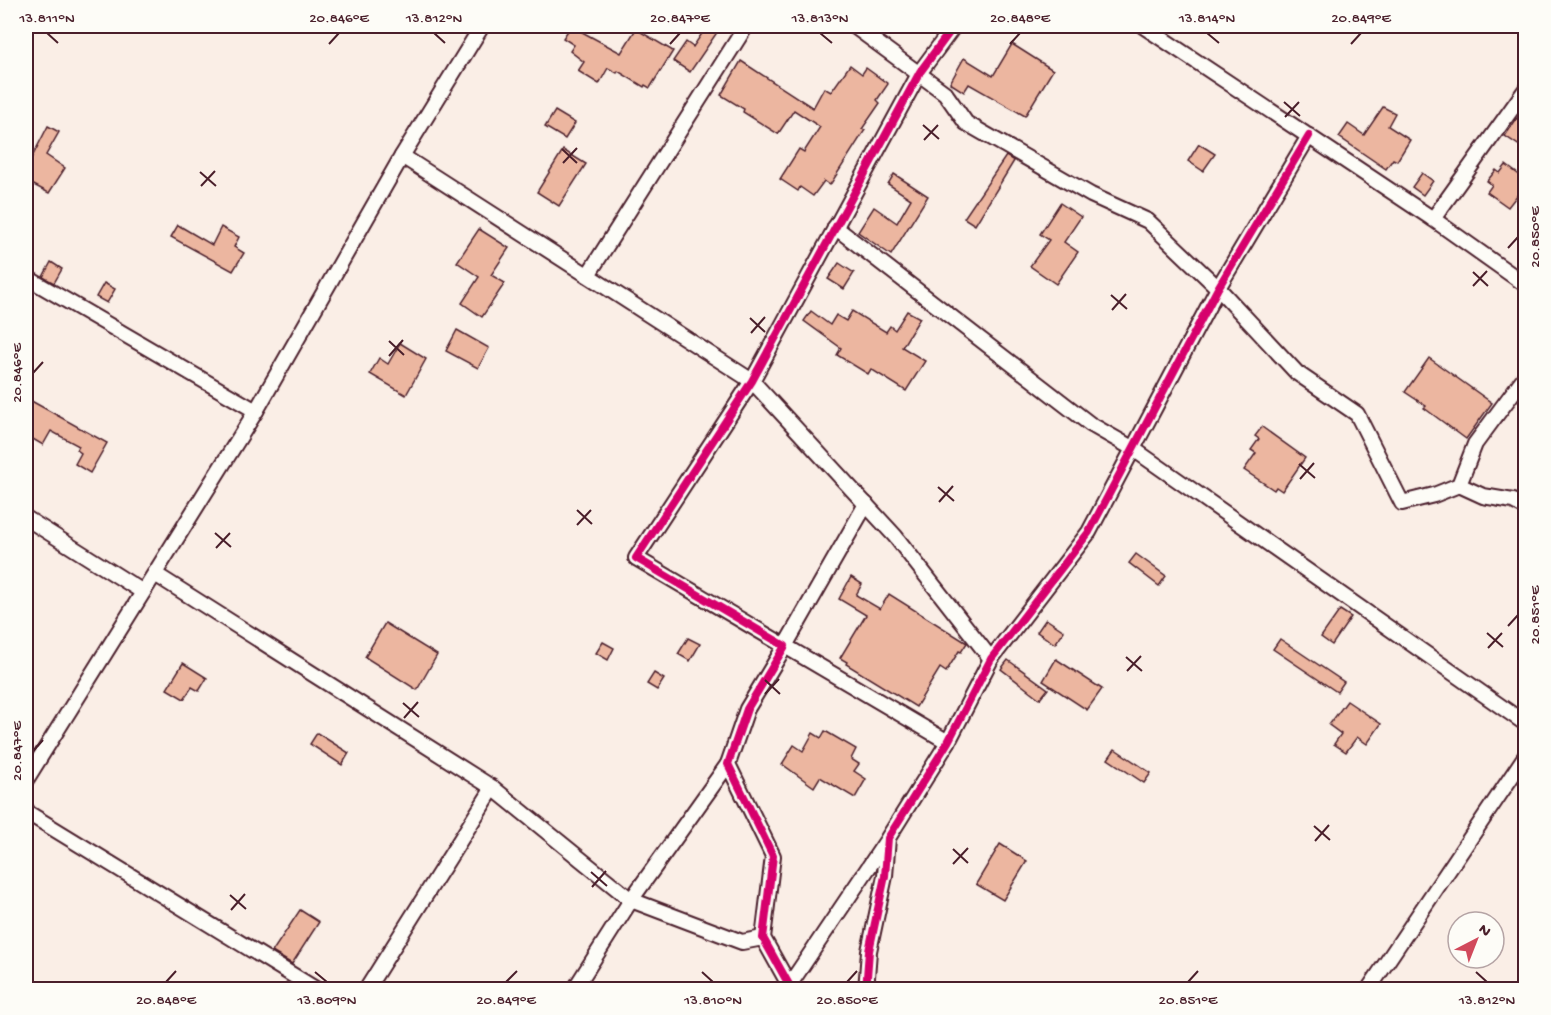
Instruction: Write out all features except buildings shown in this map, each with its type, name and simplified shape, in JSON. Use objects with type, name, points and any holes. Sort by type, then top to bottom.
[{"type":"street","points":[[26,780],[256,411],[402,156],[482,26]]},
{"type":"street","points":[[588,275],[746,26]]},
{"type":"street","points":[[854,26],[920,72],[945,93],[966,123],[1091,195],[1148,221],[1218,288],[1297,373],[1357,414],[1402,503],[1434,495],[1459,485],[1483,496],[1513,501],[1526,508]]},
{"type":"street","points":[[948,742],[636,558],[752,381],[920,72],[954,26]]},
{"type":"street","points":[[1143,26],[1434,219],[1526,285]]},
{"type":"street","points":[[1434,219],[1526,89]]},
{"type":"street","points":[[728,764],[773,856],[763,938],[789,988],[948,742],[991,659],[1089,532],[1218,288],[1309,136]]},
{"type":"street","points":[[402,156],[752,381],[895,536],[991,659]]},
{"type":"street","points":[[835,227],[1090,424],[1132,448],[1526,724]]},
{"type":"street","points":[[26,277],[256,411]]},
{"type":"street","points":[[1459,485],[1475,444],[1526,375]]},
{"type":"street","points":[[574,990],[631,900],[728,764],[747,709],[866,504]]},
{"type":"street","points":[[26,518],[143,592]]},
{"type":"street","points":[[155,574],[493,788],[631,900],[742,942],[763,938]]},
{"type":"street","points":[[1368,990],[1425,901],[1526,755]]},
{"type":"street","points":[[366,990],[493,788]]},
{"type":"street","points":[[26,809],[28,813],[317,990]]},
{"type":"street","points":[[866,990],[869,951],[885,876],[888,838]]},
{"type":"cycle path","points":[[792,990],[763,938],[773,856],[728,764],[747,709],[785,646],[636,558],[752,381],[920,72],[954,26]]},
{"type":"cycle path","points":[[866,990],[869,951],[885,876],[888,838],[948,742],[991,659],[1089,532],[1218,288],[1309,136]]}]
